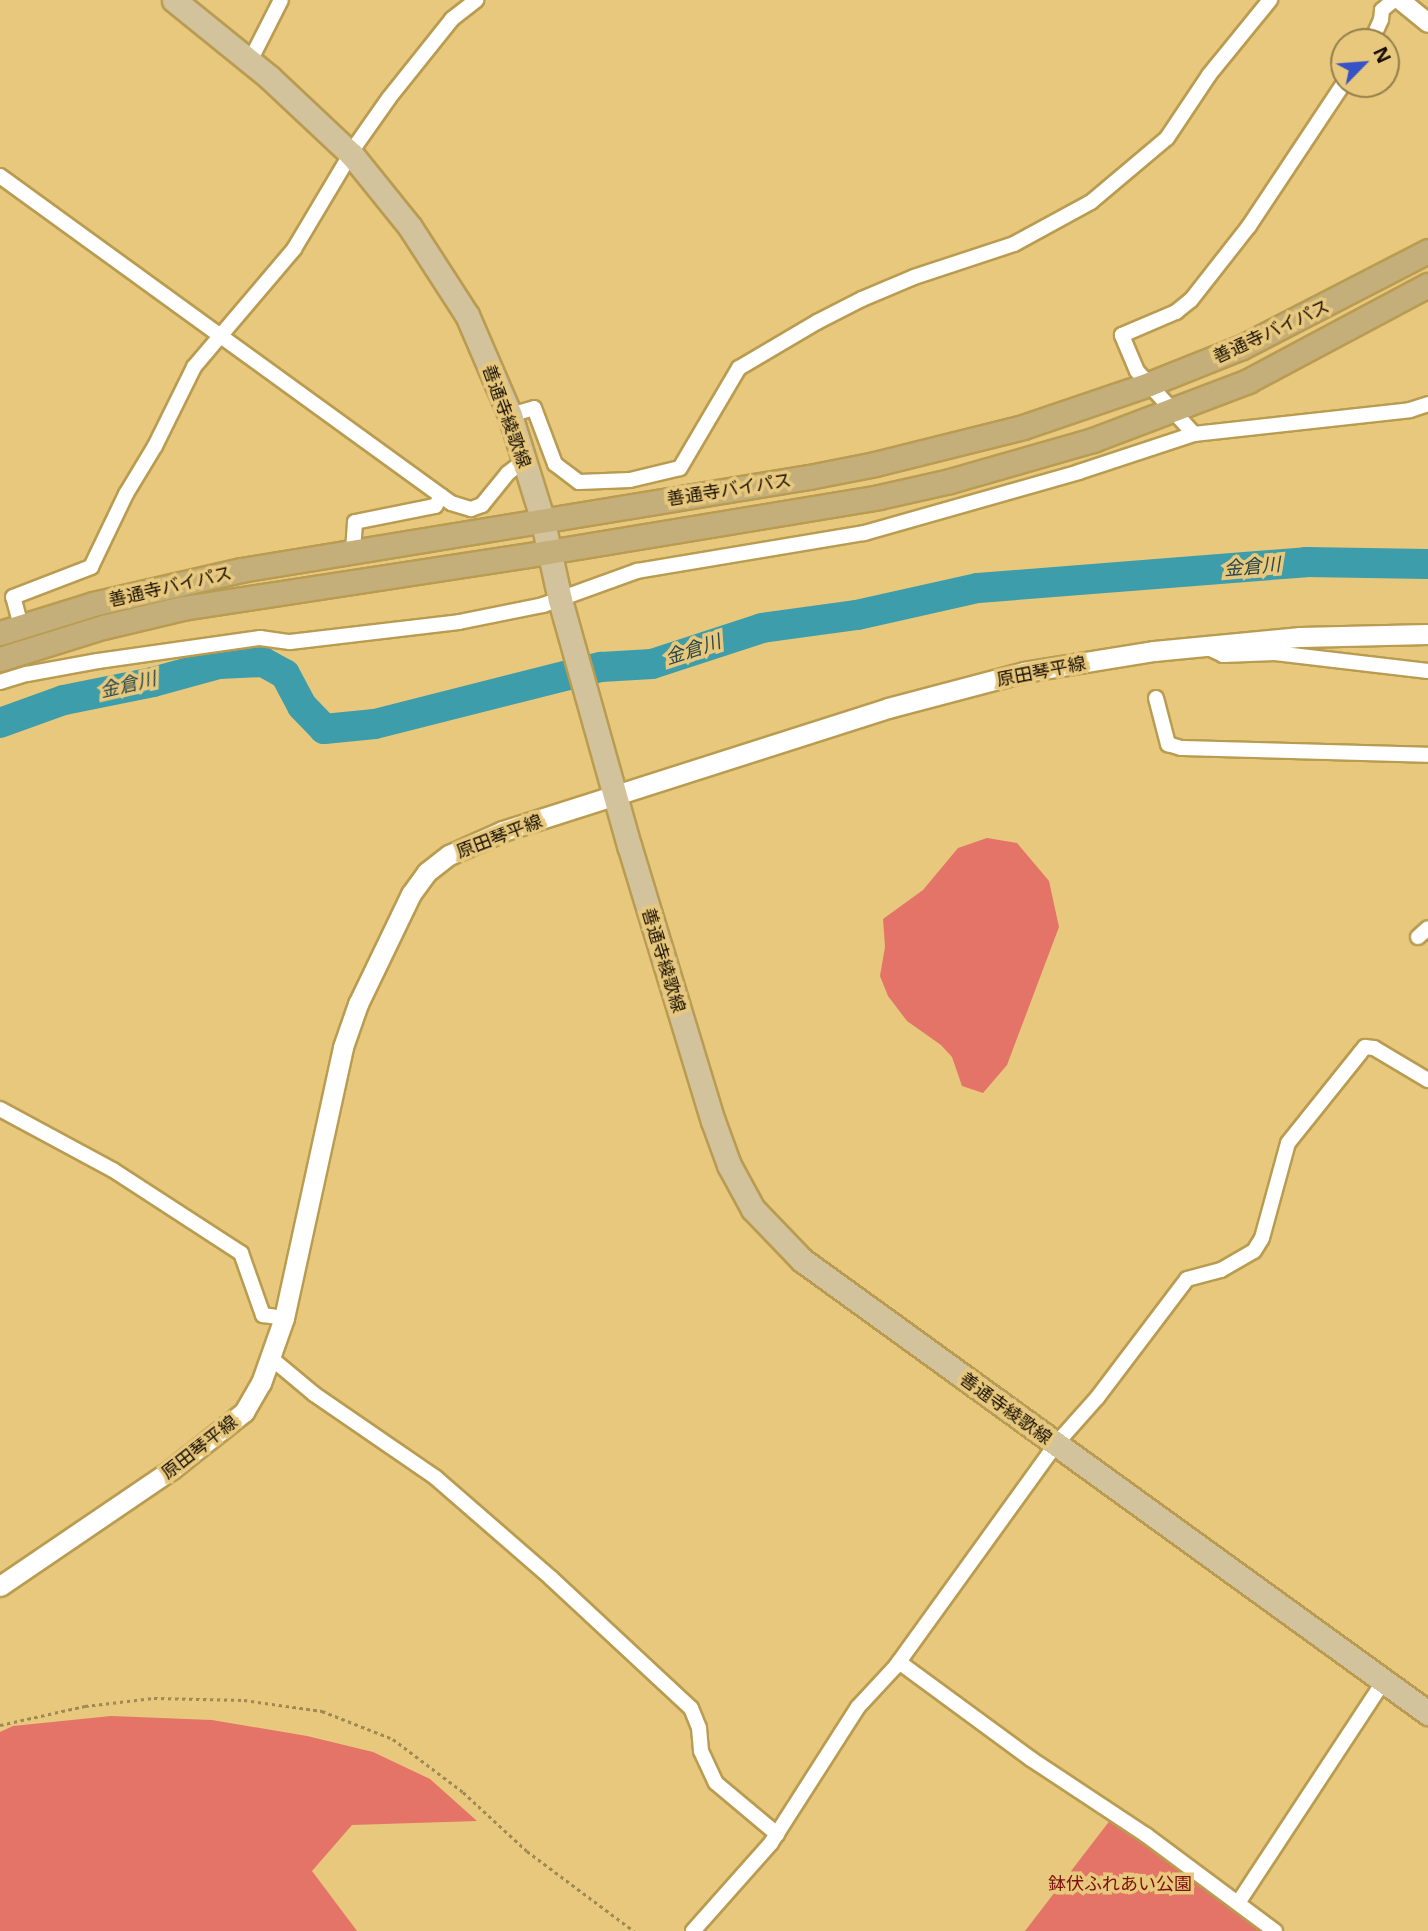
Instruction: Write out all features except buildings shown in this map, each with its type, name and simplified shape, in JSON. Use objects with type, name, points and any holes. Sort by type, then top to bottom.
[{"type":"highway","name":"善通寺バイパス","points":[[10,629],[179,583],[542,518],[875,464],[1023,426],[1149,384],[1242,347],[1428,251]]},
{"type":"highway","name":"善通寺バイパス","points":[[0,659],[90,631],[183,608],[548,552],[879,497],[950,481],[1080,444],[1248,381],[1428,285]]},
{"type":"main road","name":"善通寺綾歌線","points":[[174,0],[250,61],[352,155],[410,227],[467,315],[510,415],[542,518],[562,607],[713,1121],[729,1165],[753,1209],[802,1260],[1428,1713]]},
{"type":"main road","name":"原田琴平線","points":[[0,1586],[216,1437],[243,1412],[261,1383],[284,1318],[343,1047],[358,1004],[411,894],[426,872],[449,855],[468,845],[888,708],[1024,672],[1154,651],[1300,637],[1428,634]]},
{"type":"street","points":[[250,61],[281,0]]},
{"type":"street","points":[[10,629],[13,597],[91,567],[126,494],[155,446],[194,367],[294,249],[389,98],[439,36],[470,2],[476,0]]},
{"type":"street","points":[[510,415],[534,408],[555,464],[579,482],[630,480],[680,468],[739,368],[862,299],[914,277],[1014,244],[1091,202],[1167,138],[1209,75],[1270,0]]},
{"type":"street","points":[[1377,28],[1382,10],[1394,0]]},
{"type":"street","points":[[1400,0],[1428,23]]},
{"type":"street","points":[[1194,434],[1137,371],[1122,335],[1176,312],[1191,300],[1249,226],[1334,98]]},
{"type":"street","points":[[0,176],[442,496],[471,509],[482,505],[508,472],[524,461]]},
{"type":"street","points":[[0,682],[27,674],[98,661],[260,638],[290,642],[562,607],[637,571],[864,533],[1079,472],[1194,434],[1398,411],[1428,404]]},
{"type":"street","points":[[353,551],[355,522],[435,506],[442,496]]},
{"type":"street","points":[[1205,647],[1223,655],[1275,653],[1428,671]]},
{"type":"street","points":[[1156,698],[1168,744],[1181,748],[1428,755]]},
{"type":"street","points":[[693,1931],[748,1872],[777,1834],[858,1706],[898,1662],[1056,1444],[1097,1398],[1187,1279],[1221,1270],[1254,1251],[1262,1238],[1288,1143],[1365,1047],[1393,1058],[1428,1080]]},
{"type":"street","points":[[0,1109],[113,1170],[241,1253],[263,1315],[284,1318]]},
{"type":"street","points":[[271,1358],[314,1394],[436,1478],[551,1578],[691,1708],[699,1728],[701,1751],[716,1783],[777,1834]]},
{"type":"street","points":[[898,1662],[1031,1759],[1146,1835],[1275,1931]]},
{"type":"street","points":[[1238,1903],[1383,1682]]},
{"type":"path","points":[[0,1725],[85,1706],[154,1699],[244,1700],[322,1711],[393,1739],[463,1793],[527,1851],[635,1931]]},
{"type":"green space","points":[[987,838],[1017,843],[1049,881],[1059,927],[1007,1065],[983,1093],[962,1086],[952,1057],[941,1045],[907,1021],[888,996],[880,976],[885,947],[883,919],[923,890],[958,848]]},
{"type":"green space","points":[[111,1716],[212,1720],[307,1736],[373,1752],[430,1779],[477,1821],[352,1825],[312,1871],[357,1931],[0,1931],[0,1732],[13,1726]]},
{"type":"green space","name":"鉢伏ふれあい公園","points":[[1111,1819],[1261,1931],[1025,1931]]},
{"type":"waterway","name":"金倉川","points":[[0,723],[64,700],[153,682],[219,664],[263,662],[285,674],[302,706],[324,729],[375,724],[601,667],[652,664],[762,628],[857,615],[978,588],[1306,562],[1428,564]]}]
